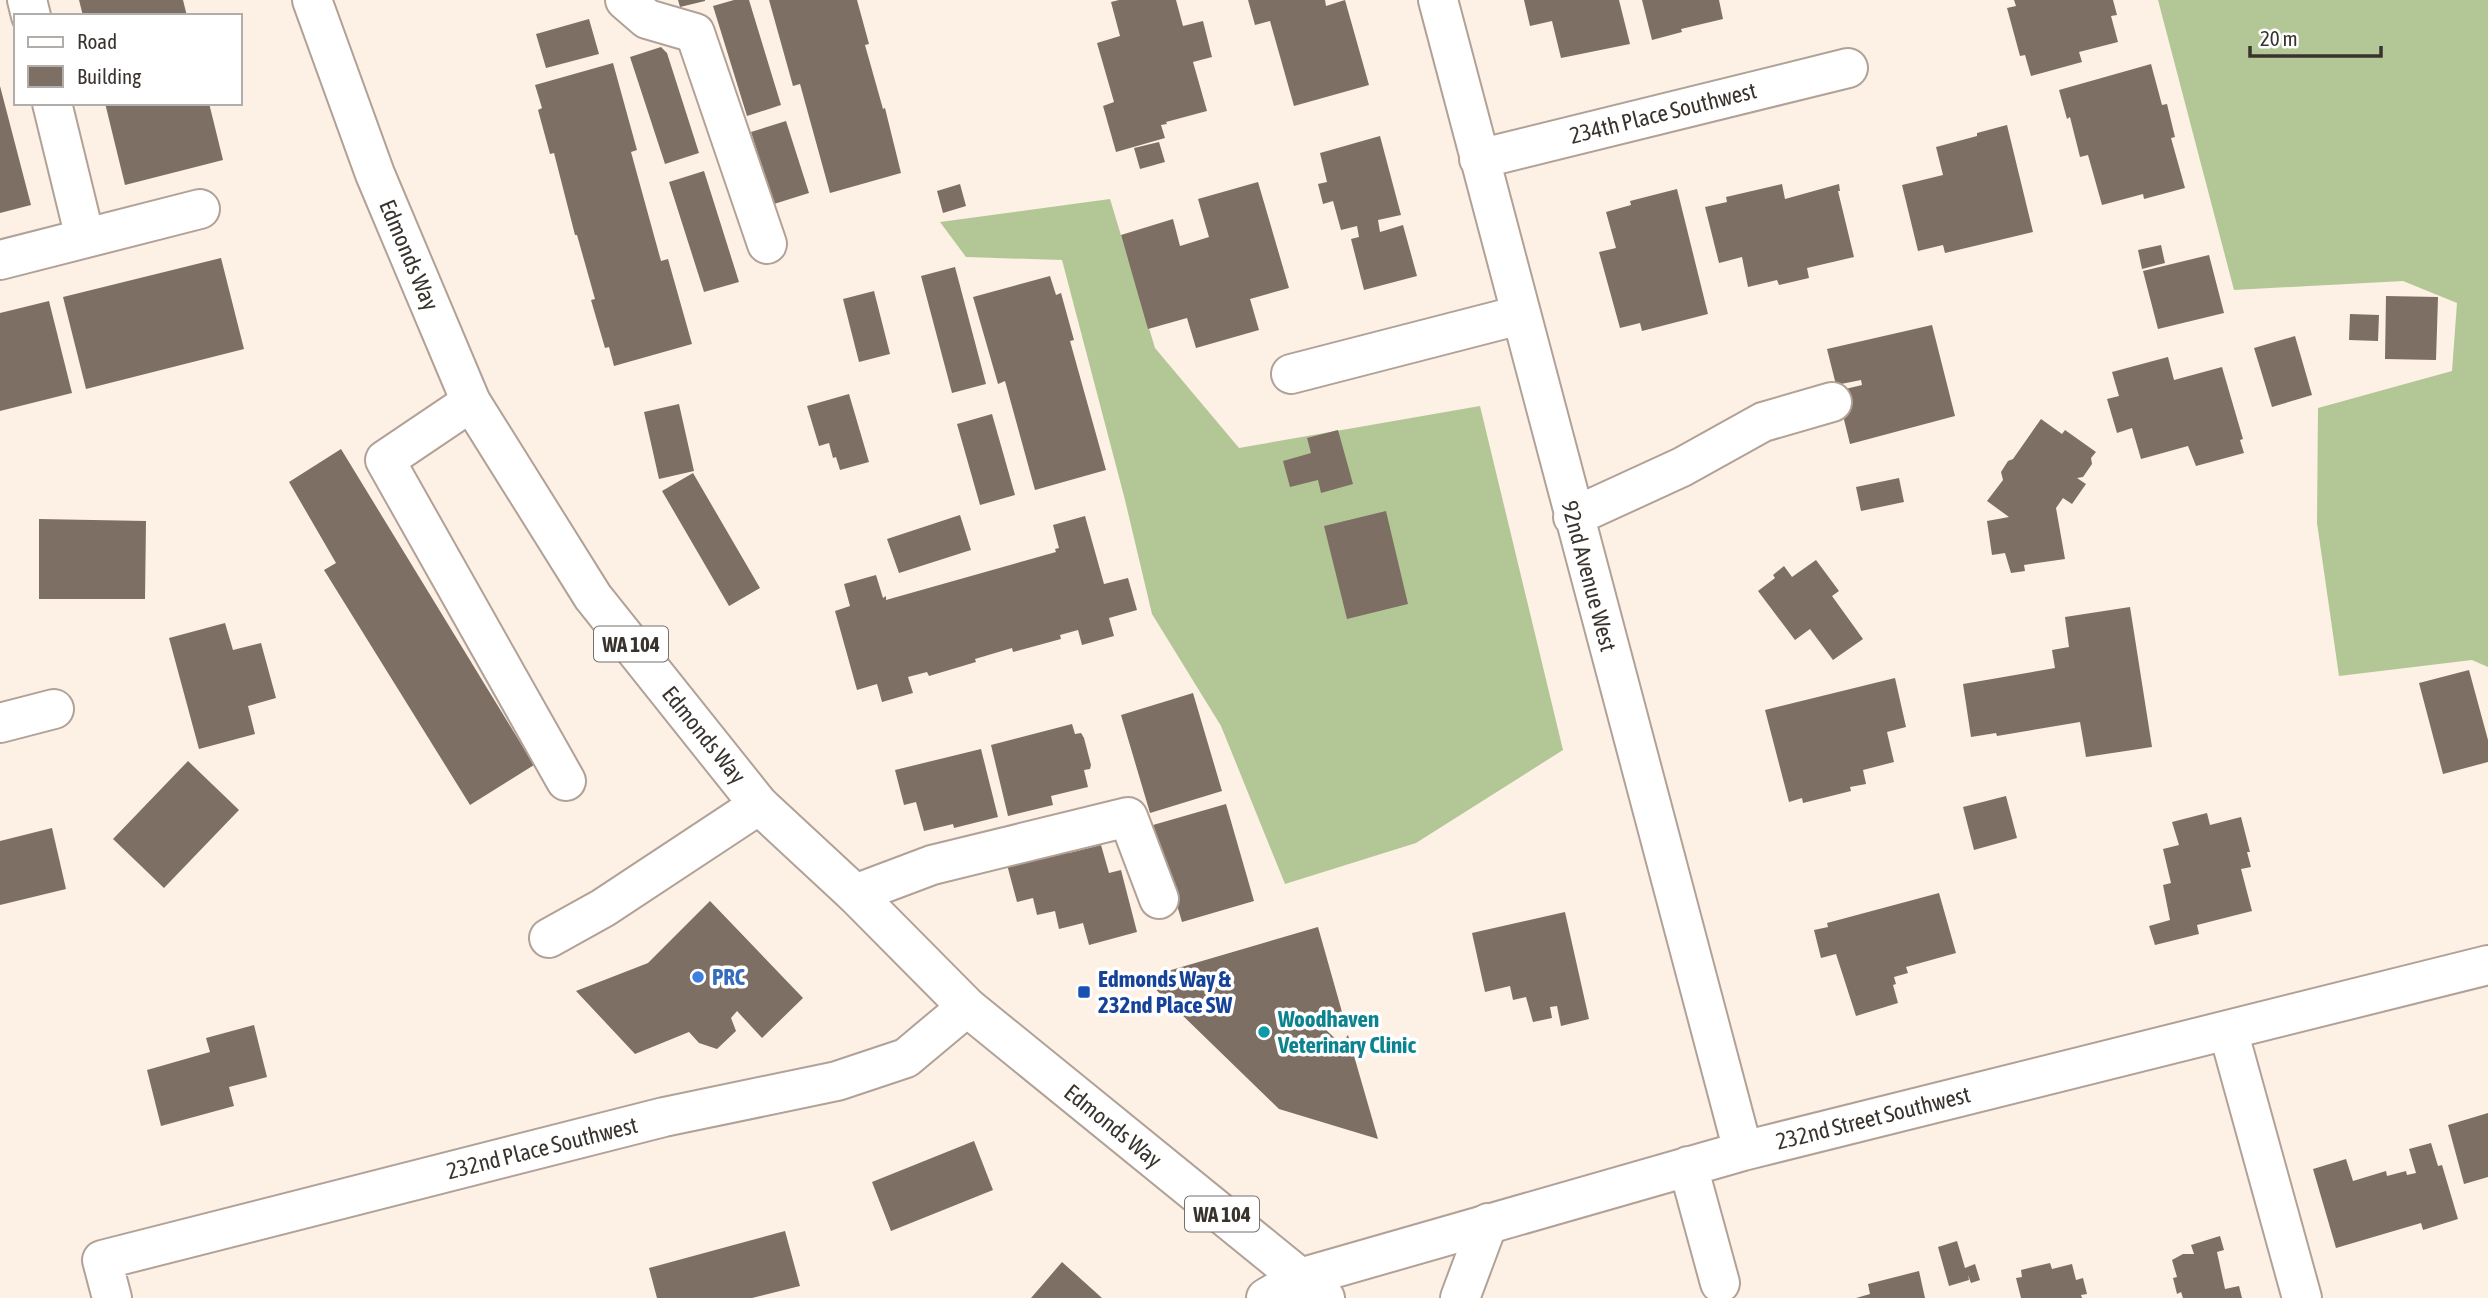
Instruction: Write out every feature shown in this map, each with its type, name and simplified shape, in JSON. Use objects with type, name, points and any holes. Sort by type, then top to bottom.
[{"type":"street","name":"Edmonds Way","points":[[312,0],[375,174],[471,402],[593,597],[759,805],[855,894],[967,1007],[1312,1288]]},
{"type":"street","points":[[625,0],[647,19],[695,33],[767,244]]},
{"type":"street","name":"92nd Avenue West","points":[[1438,0],[1742,1151]]},
{"type":"street","name":"234th Place Southwest","points":[[1479,159],[1848,68]]},
{"type":"street","points":[[52,105],[85,238]]},
{"type":"street","points":[[0,260],[200,209]]},
{"type":"street","points":[[1292,374],[1520,315]]},
{"type":"street","points":[[471,402],[385,460],[566,780]]},
{"type":"street","points":[[1573,517],[1682,467],[1763,422],[1832,402]]},
{"type":"street","points":[[0,723],[54,709]]},
{"type":"street","points":[[549,937],[603,908],[759,805]]},
{"type":"street","points":[[855,894],[932,865],[1128,817],[1159,899]]},
{"type":"street","name":"232nd Street Southwest","points":[[1266,1298],[1312,1288],[1488,1223],[1742,1151],[2488,965]]},
{"type":"street","name":"232nd Place Southwest","points":[[113,1298],[102,1260],[664,1117],[837,1081],[906,1058],[967,1007]]},
{"type":"street","points":[[2228,1030],[2302,1298]]},
{"type":"street","points":[[1688,1167],[1720,1283]]},
{"type":"street","points":[[1460,1298],[1488,1223]]},
{"type":"green space","points":[[2158,0],[2488,0],[2488,667],[2472,660],[2339,676],[2317,523],[2318,408],[2452,371],[2457,303],[2403,281],[2234,290]]},
{"type":"green space","points":[[1110,199],[1155,348],[1239,448],[1480,406],[1563,750],[1416,843],[1285,884],[1221,726],[1152,614],[1062,260],[966,257],[940,222]]},
{"type":"building","points":[[79,0],[183,0],[186,14],[82,14]]},
{"type":"building","points":[[678,0],[705,0],[705,1],[680,7]]},
{"type":"building","points":[[734,0],[749,0],[781,105],[747,116],[713,6]]},
{"type":"building","points":[[769,0],[857,0],[869,44],[865,45],[883,109],[885,108],[901,173],[830,193],[800,84],[793,86]]},
{"type":"building","points":[[1176,0],[1183,26],[1203,21],[1212,57],[1193,62],[1207,111],[1161,125],[1165,138],[1116,152],[1103,106],[1114,102],[1097,43],[1120,36],[1111,2]]},
{"type":"building","points":[[1248,0],[1325,0],[1326,6],[1345,0],[1369,85],[1294,106],[1270,21],[1255,25]]},
{"type":"building","points":[[1524,0],[1619,0],[1630,44],[1561,58],[1552,21],[1530,26]]},
{"type":"building","points":[[1642,0],[1719,0],[1723,19],[1681,29],[1682,32],[1652,40]]},
{"type":"building","points":[[2014,0],[2113,0],[2117,15],[2111,16],[2118,42],[2079,52],[2082,62],[2031,76],[2025,55],[2020,56],[2007,8],[2016,6]]},
{"type":"building","points":[[589,19],[599,54],[546,68],[536,34]]},
{"type":"building","points":[[661,47],[667,53],[699,153],[665,164],[630,57]]},
{"type":"building","points":[[613,63],[637,150],[631,152],[661,261],[668,259],[692,344],[614,366],[609,347],[605,348],[591,300],[595,299],[554,153],[550,154],[538,110],[542,108],[535,85]]},
{"type":"building","points":[[2151,64],[2162,105],[2167,104],[2175,137],[2171,138],[2185,188],[2144,199],[2143,194],[2102,205],[2088,155],[2080,157],[2070,117],[2067,119],[2059,90]]},
{"type":"building","points":[[0,86],[31,205],[0,213]]},
{"type":"building","points":[[105,105],[209,105],[223,160],[125,185]]},
{"type":"building","points":[[786,121],[809,193],[774,204],[751,132]]},
{"type":"building","points":[[2007,125],[2033,232],[1945,253],[1943,245],[1918,251],[1902,185],[1943,175],[1936,147]]},
{"type":"building","points":[[1380,136],[1401,215],[1378,220],[1380,232],[1403,225],[1417,276],[1364,290],[1351,239],[1359,237],[1357,226],[1341,230],[1333,201],[1323,204],[1318,184],[1327,182],[1320,153]]},
{"type":"building","points":[[1159,142],[1165,162],[1140,169],[1134,148]]},
{"type":"building","points":[[704,171],[739,282],[704,292],[669,182]]},
{"type":"building","points":[[1258,182],[1289,288],[1250,299],[1259,330],[1196,348],[1187,318],[1148,329],[1121,235],[1173,219],[1180,246],[1209,237],[1198,199]]},
{"type":"building","points":[[960,184],[966,206],[943,213],[937,191]]},
{"type":"building","points":[[1782,184],[1785,199],[1839,184],[1838,191],[1854,257],[1807,268],[1809,278],[1779,285],[1777,280],[1748,287],[1742,257],[1719,263],[1705,207],[1727,202],[1726,197]]},
{"type":"building","points":[[1677,189],[1708,314],[1642,331],[1640,323],[1620,328],[1599,252],[1616,248],[1606,212],[1631,205],[1630,201]]},
{"type":"building","points":[[2161,245],[2165,263],[2142,269],[2138,250]]},
{"type":"building","points":[[2209,255],[2224,313],[2158,329],[2143,271]]},
{"type":"building","points":[[221,258],[244,349],[86,389],[63,297]]},
{"type":"building","points":[[955,267],[986,384],[952,393],[921,276]]},
{"type":"building","points":[[1050,276],[1056,295],[1061,293],[1074,340],[1070,341],[1106,470],[1035,490],[1005,381],[998,384],[973,297]]},
{"type":"building","points":[[874,291],[890,354],[859,362],[843,299]]},
{"type":"building","points":[[2386,296],[2438,297],[2436,360],[2385,359]]},
{"type":"building","points":[[49,301],[72,393],[0,411],[0,313]]},
{"type":"building","points":[[2350,314],[2379,315],[2378,341],[2349,340]]},
{"type":"building","points":[[1932,325],[1955,416],[1850,444],[1837,391],[1862,385],[1861,380],[1836,385],[1827,349]]},
{"type":"building","points":[[2295,336],[2312,395],[2272,407],[2254,348]]},
{"type":"building","points":[[2168,357],[2174,380],[2222,367],[2243,439],[2240,440],[2244,453],[2196,466],[2188,446],[2141,459],[2132,428],[2117,433],[2107,399],[2119,396],[2112,372]]},
{"type":"building","points":[[849,394],[869,462],[840,470],[829,443],[819,446],[807,406]]},
{"type":"building","points":[[679,404],[694,471],[659,479],[644,412]]},
{"type":"building","points":[[992,414],[1015,495],[980,505],[957,424]]},
{"type":"building","points":[[2041,419],[2062,434],[2065,430],[2096,452],[2083,477],[2077,478],[2086,484],[2072,504],[2063,498],[2056,508],[2065,559],[2024,565],[2025,571],[2011,573],[2005,553],[1992,555],[1987,521],[2009,517],[1987,501],[2003,480],[2001,472],[2008,461],[2013,459]]},
{"type":"building","points":[[1338,430],[1353,484],[1321,493],[1318,480],[1290,487],[1283,461],[1311,453],[1307,438]]},
{"type":"building","points":[[341,449],[534,765],[470,805],[324,570],[336,563],[289,482]]},
{"type":"building","points":[[693,473],[760,588],[729,606],[662,491]]},
{"type":"building","points":[[1899,478],[1904,502],[1861,511],[1856,487]]},
{"type":"building","points":[[1386,511],[1408,604],[1347,619],[1324,526]]},
{"type":"building","points":[[960,515],[971,550],[899,573],[887,539]]},
{"type":"building","points":[[1085,516],[1104,584],[1128,578],[1137,610],[1109,618],[1114,636],[1082,645],[1078,630],[1060,635],[1061,639],[1013,652],[1012,648],[929,676],[927,672],[908,677],[913,693],[882,702],[877,684],[857,690],[835,611],[850,606],[844,584],[876,575],[886,600],[1056,552],[1055,549],[1059,548],[1053,525]]},
{"type":"building","points":[[39,519],[146,521],[145,599],[39,599]]},
{"type":"building","points":[[1816,560],[1839,591],[1832,596],[1863,639],[1833,660],[1810,629],[1795,640],[1758,591],[1775,578],[1773,575],[1784,566],[1792,577]]},
{"type":"building","points":[[2130,607],[2152,747],[2086,757],[2080,722],[1997,736],[1996,733],[1971,737],[1963,684],[2055,668],[2052,650],[2069,647],[2065,617]]},
{"type":"building","points":[[225,623],[233,650],[261,643],[276,698],[248,706],[255,734],[199,749],[169,638]]},
{"type":"building","points":[[2469,670],[2488,740],[2488,762],[2443,774],[2419,683]]},
{"type":"building","points":[[1895,678],[1906,727],[1887,732],[1894,762],[1863,770],[1866,784],[1850,787],[1851,791],[1803,803],[1802,798],[1789,802],[1765,710]]},
{"type":"building","points":[[1193,693],[1222,791],[1150,813],[1121,715]]},
{"type":"building","points":[[1072,724],[1075,734],[1081,733],[1084,738],[1091,765],[1090,769],[1084,770],[1088,787],[1051,796],[1053,805],[1008,816],[991,745]]},
{"type":"building","points":[[981,749],[998,817],[954,828],[953,824],[924,831],[916,802],[904,805],[895,770]]},
{"type":"building","points":[[188,761],[239,810],[164,888],[113,839]]},
{"type":"building","points":[[2006,796],[2017,838],[1974,850],[1963,807]]},
{"type":"building","points":[[1226,804],[1254,901],[1182,922],[1153,825]]},
{"type":"building","points":[[2207,813],[2210,825],[2241,817],[2251,867],[2241,869],[2252,911],[2197,925],[2199,934],[2155,945],[2149,926],[2170,920],[2163,885],[2171,883],[2163,849],[2179,845],[2172,822]]},
{"type":"building","points":[[52,828],[66,889],[0,905],[0,841]]},
{"type":"building","points":[[1067,845],[1069,853],[1101,845],[1109,873],[1121,870],[1137,932],[1089,945],[1083,923],[1059,929],[1055,911],[1037,915],[1033,898],[1017,902],[1006,861]]},
{"type":"building","points":[[1939,893],[1956,953],[1906,967],[1908,973],[1894,977],[1896,984],[1893,985],[1898,1003],[1856,1016],[1836,954],[1821,958],[1814,930],[1828,927],[1827,923]]},
{"type":"building","name":"PRC","points":[[710,901],[803,998],[762,1038],[737,1011],[731,1018],[736,1031],[717,1049],[699,1043],[689,1032],[635,1054],[576,991],[648,963]]},
{"type":"building","points":[[1565,912],[1589,1019],[1561,1026],[1557,1006],[1550,1007],[1552,1018],[1533,1022],[1526,997],[1513,1000],[1510,986],[1485,992],[1472,933]]},
{"type":"building","name":"Woodhaven Veterinary Clinic","points":[[1318,927],[1342,1012],[1325,1029],[1341,1044],[1348,1035],[1378,1139],[1279,1109],[1144,978]]},
{"type":"building","points":[[254,1025],[267,1077],[229,1087],[234,1106],[161,1126],[147,1070],[210,1052],[206,1038]]},
{"type":"building","points":[[2488,1113],[2488,1177],[2464,1184],[2448,1125]]},
{"type":"building","points":[[974,1141],[993,1190],[891,1231],[872,1182]]},
{"type":"building","points":[[2431,1143],[2438,1166],[2442,1165],[2458,1219],[2423,1230],[2421,1223],[2336,1248],[2313,1169],[2346,1159],[2353,1181],[2386,1171],[2387,1176],[2406,1171],[2407,1175],[2416,1173],[2409,1149]]},
{"type":"building","points":[[785,1231],[800,1286],[752,1298],[657,1298],[649,1268]]},
{"type":"building","points":[[2220,1236],[2224,1250],[2217,1252],[2225,1289],[2239,1286],[2242,1298],[2183,1298],[2181,1292],[2177,1294],[2173,1278],[2177,1277],[2172,1260],[2183,1254],[2194,1254],[2191,1245]]},
{"type":"building","points":[[1957,1241],[1965,1268],[1975,1264],[1980,1280],[1971,1283],[1968,1275],[1969,1280],[1949,1286],[1938,1247]]},
{"type":"building","points":[[1062,1262],[1102,1298],[1031,1298]]},
{"type":"building","points":[[2050,1263],[2052,1269],[2072,1264],[2076,1280],[2083,1278],[2087,1294],[2081,1295],[2082,1298],[2021,1298],[2016,1278],[2022,1277],[2021,1270]]},
{"type":"building","points":[[1919,1271],[1925,1298],[1856,1298],[1870,1294],[1868,1284]]},
{"type":"place","name":"PRC","points":[[698,977]]},
{"type":"place","name":"Edmonds Way & 232nd Place SW","points":[[1084,992]]},
{"type":"place","name":"Woodhaven Veterinary Clinic","points":[[1264,1032]]}]
